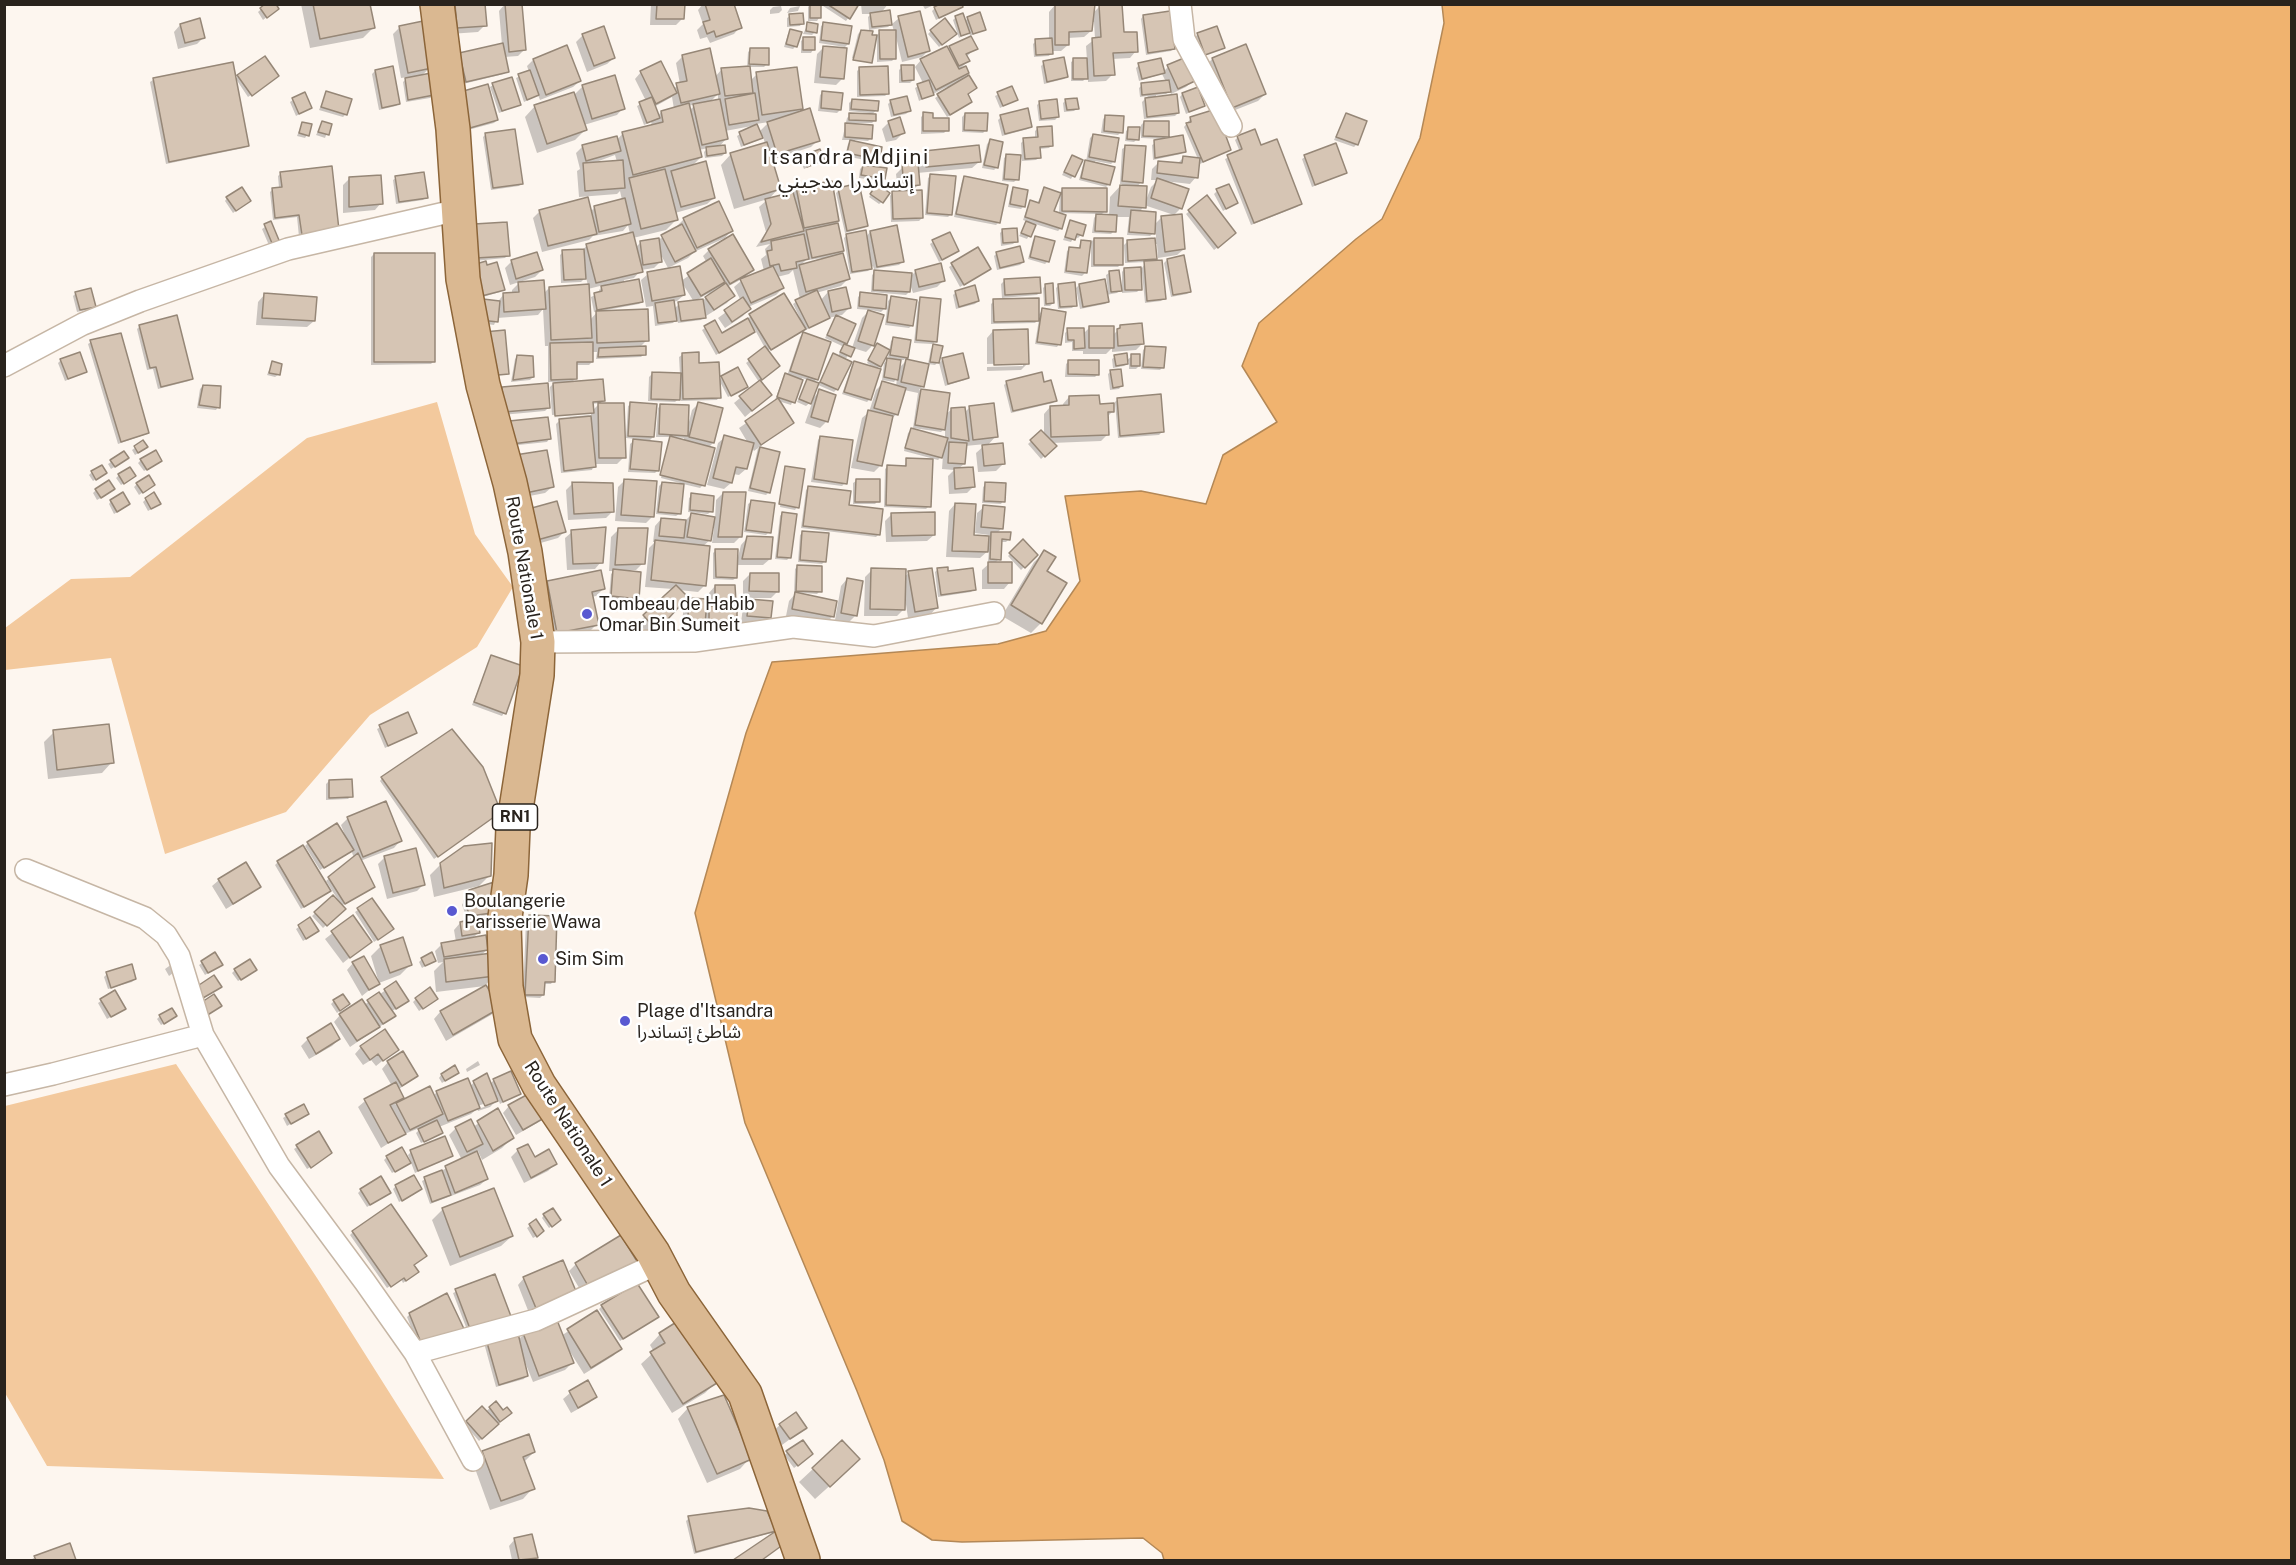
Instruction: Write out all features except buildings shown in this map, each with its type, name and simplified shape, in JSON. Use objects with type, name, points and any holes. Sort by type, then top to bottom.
[{"type":"main road","name":"Route Nationale 1","points":[[437,4],[453,129],[463,279],[472,331],[522,540],[538,642],[537,675],[513,828],[511,875],[504,924],[506,987],[515,1039],[539,1085],[659,1263],[674,1293],[745,1394],[803,1560]]},
{"type":"street","points":[[1180,4],[1184,39],[1230,126]]},
{"type":"street","points":[[4,366],[83,324],[140,301],[268,256],[330,238],[458,210]]},
{"type":"street","points":[[538,642],[694,641],[793,627],[874,636],[994,613]]},
{"type":"street","points":[[26,870],[145,918],[166,935],[179,956],[203,1035],[279,1167],[415,1353],[473,1460]]},
{"type":"street","points":[[4,1085],[203,1035]]},
{"type":"street","points":[[415,1353],[536,1320],[659,1263]]},
{"type":"shaded area","points":[[1442,5],[2291,5],[2291,1560],[1164,1560],[1162,1553],[1143,1538],[962,1542],[932,1540],[902,1521],[884,1460],[857,1391],[745,1123],[695,913],[746,733],[772,662],[998,644],[1046,631],[1080,581],[1065,496],[1141,491],[1206,504],[1223,455],[1277,422],[1242,366],[1259,323],[1382,219],[1420,138],[1444,23]]},
{"type":"shaded area","points":[[437,402],[475,534],[513,587],[477,647],[370,715],[286,812],[165,854],[111,658],[5,670],[5,628],[71,579],[130,577],[307,438]]},
{"type":"shaded area","points":[[176,1064],[317,1278],[444,1479],[47,1466],[5,1393],[5,1106]]},
{"type":"place","name":"Tombeau de Habib Omar Bin Sumeit","points":[[587,614]]},
{"type":"place","name":"Boulangerie Parisserie Wawa","points":[[452,911]]},
{"type":"place","name":"Sim Sim","points":[[543,959]]},
{"type":"place","name":"Plage d'Itsandra شاطئ إتساندرا","points":[[625,1021]]},
{"type":"district","name":"Itsandra Mdjini إتساندرا مدجيني","points":[[846,170]]}]
